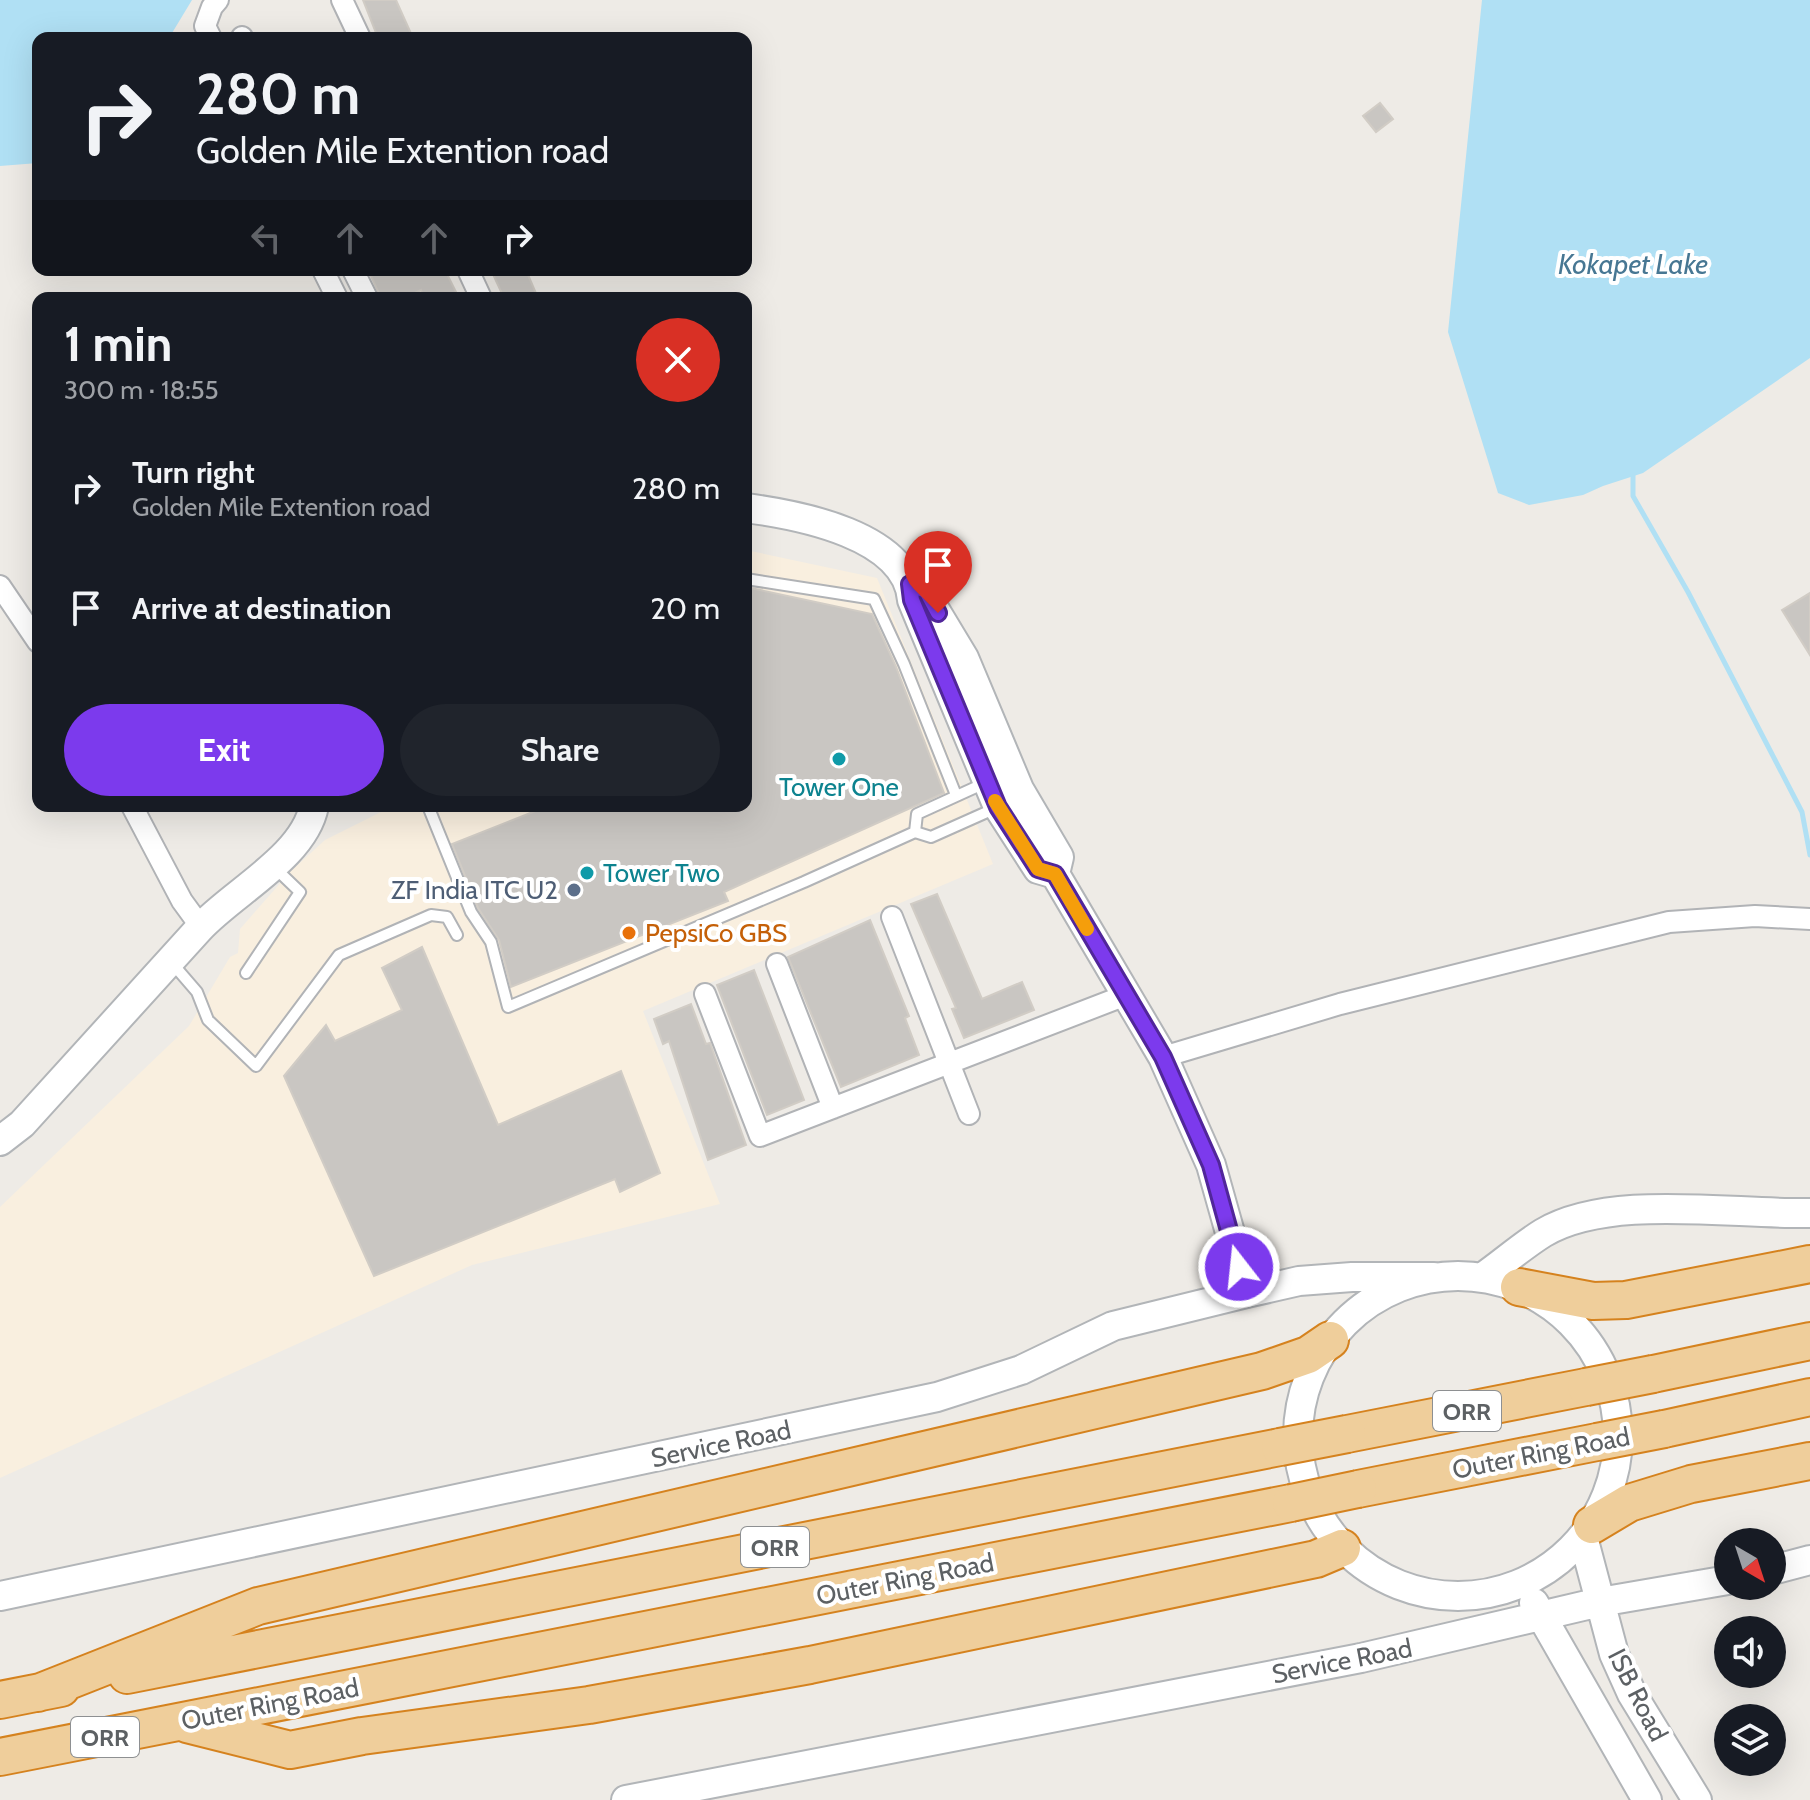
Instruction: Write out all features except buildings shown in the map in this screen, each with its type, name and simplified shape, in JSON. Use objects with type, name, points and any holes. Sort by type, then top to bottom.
[{"type":"highway","points":[[1519,1287],[1593,1301],[1626,1300],[1810,1264]]},
{"type":"highway","name":"ORR","points":[[38,1693],[258,1606],[1262,1371],[1308,1355],[1330,1340]]},
{"type":"highway","name":"ORR","points":[[0,1700],[1810,1341]]},
{"type":"highway","name":"Outer Ring Road","points":[[0,1757],[1664,1429],[1810,1397]]},
{"type":"highway","points":[[1587,1531],[1629,1503],[1691,1484],[1810,1461]]},
{"type":"highway","points":[[177,1722],[290,1750],[362,1736],[589,1705],[810,1665],[1316,1559],[1342,1548]]},
{"type":"main road","points":[[752,509],[778,512],[847,532],[895,560],[910,584],[912,600],[992,795],[1038,869],[1055,874],[1163,1057],[1211,1165],[1247,1293]]},
{"type":"main road","points":[[910,584],[926,591],[964,658],[1019,789],[1059,857],[1055,874]]},
{"type":"main road","points":[[0,1141],[22,1124],[201,927],[273,865],[311,822],[313,812]]},
{"type":"main road","points":[[1483,1277],[1544,1233],[1579,1218],[1633,1211],[1704,1209],[1810,1213]]},
{"type":"main road","name":"Service Road","points":[[0,1596],[937,1397],[1021,1370],[1113,1326],[1299,1281],[1352,1277],[1483,1277],[1519,1287],[1560,1311],[1592,1346],[1612,1389],[1619,1435],[1612,1482],[1587,1531]]},
{"type":"main road","points":[[1434,1277],[1394,1289],[1359,1310],[1330,1340],[1308,1379],[1298,1424],[1300,1469],[1316,1512],[1342,1548],[1377,1575],[1417,1592],[1463,1597],[1508,1589],[1549,1568],[1587,1531]]},
{"type":"main road","name":"ISB Road","points":[[1587,1531],[1600,1602],[1614,1654],[1632,1694],[1697,1800]]},
{"type":"main road","points":[[1786,1566],[1810,1560]]},
{"type":"main road","name":"ISB Road","points":[[1522,1582],[1647,1800]]},
{"type":"main road","name":"Service Road","points":[[626,1800],[1361,1658],[1600,1602],[1714,1582]]},
{"type":"street","points":[[208,32],[205,26],[218,0]]},
{"type":"street","points":[[342,0],[357,32]]},
{"type":"street","points":[[0,586],[32,633]]},
{"type":"street","points":[[135,812],[182,901],[201,927]]},
{"type":"street","points":[[1163,1057],[1340,1004],[1669,922],[1755,916],[1805,919]]},
{"type":"street","points":[[892,917],[969,1114]]},
{"type":"street","points":[[777,964],[833,1108]]},
{"type":"street","points":[[705,994],[760,1136],[1126,995]]},
{"type":"lane","points":[[752,580],[874,599],[904,664],[956,795]]},
{"type":"lane","points":[[915,832],[917,814],[956,795],[992,795]]},
{"type":"lane","points":[[430,812],[471,912],[491,942],[508,1007],[915,832],[931,837],[992,795]]},
{"type":"lane","points":[[246,973],[300,892],[273,865]]},
{"type":"lane","points":[[171,962],[197,992],[208,1020],[256,1066],[339,955],[431,915],[447,917],[457,935]]},
{"type":"shaded area","points":[[752,551],[877,578],[993,864],[643,1011],[720,1204],[472,1265],[0,1478],[0,1207],[189,1026],[230,957],[238,953],[240,929],[290,872],[325,840],[381,812],[752,812]]},
{"type":"water","points":[[0,0],[192,0],[173,32],[32,32],[32,163],[0,166]]},
{"type":"water","name":"Kokapet Lake","points":[[1482,0],[1810,0],[1810,358],[1643,473],[1583,495],[1529,505],[1498,493],[1448,332]]},
{"type":"waterway","points":[[1633,471],[1633,496],[1688,592],[1802,812],[1810,855]]},
{"type":"slow traffic","points":[[995,801],[1038,869],[1055,874],[1087,929]]},
{"type":"place","name":"Tower One","points":[[839,759]]},
{"type":"place","name":"Tower Two","points":[[587,873]]},
{"type":"place","name":"ZF India ITC U2","points":[[574,890]]},
{"type":"place","name":"PepsiCo GBS","points":[[629,933]]},
{"type":"route","points":[[938,613],[926,591],[910,584],[912,600],[998,807],[1038,869],[1055,874],[1163,1057],[1211,1165],[1239,1267]]}]
